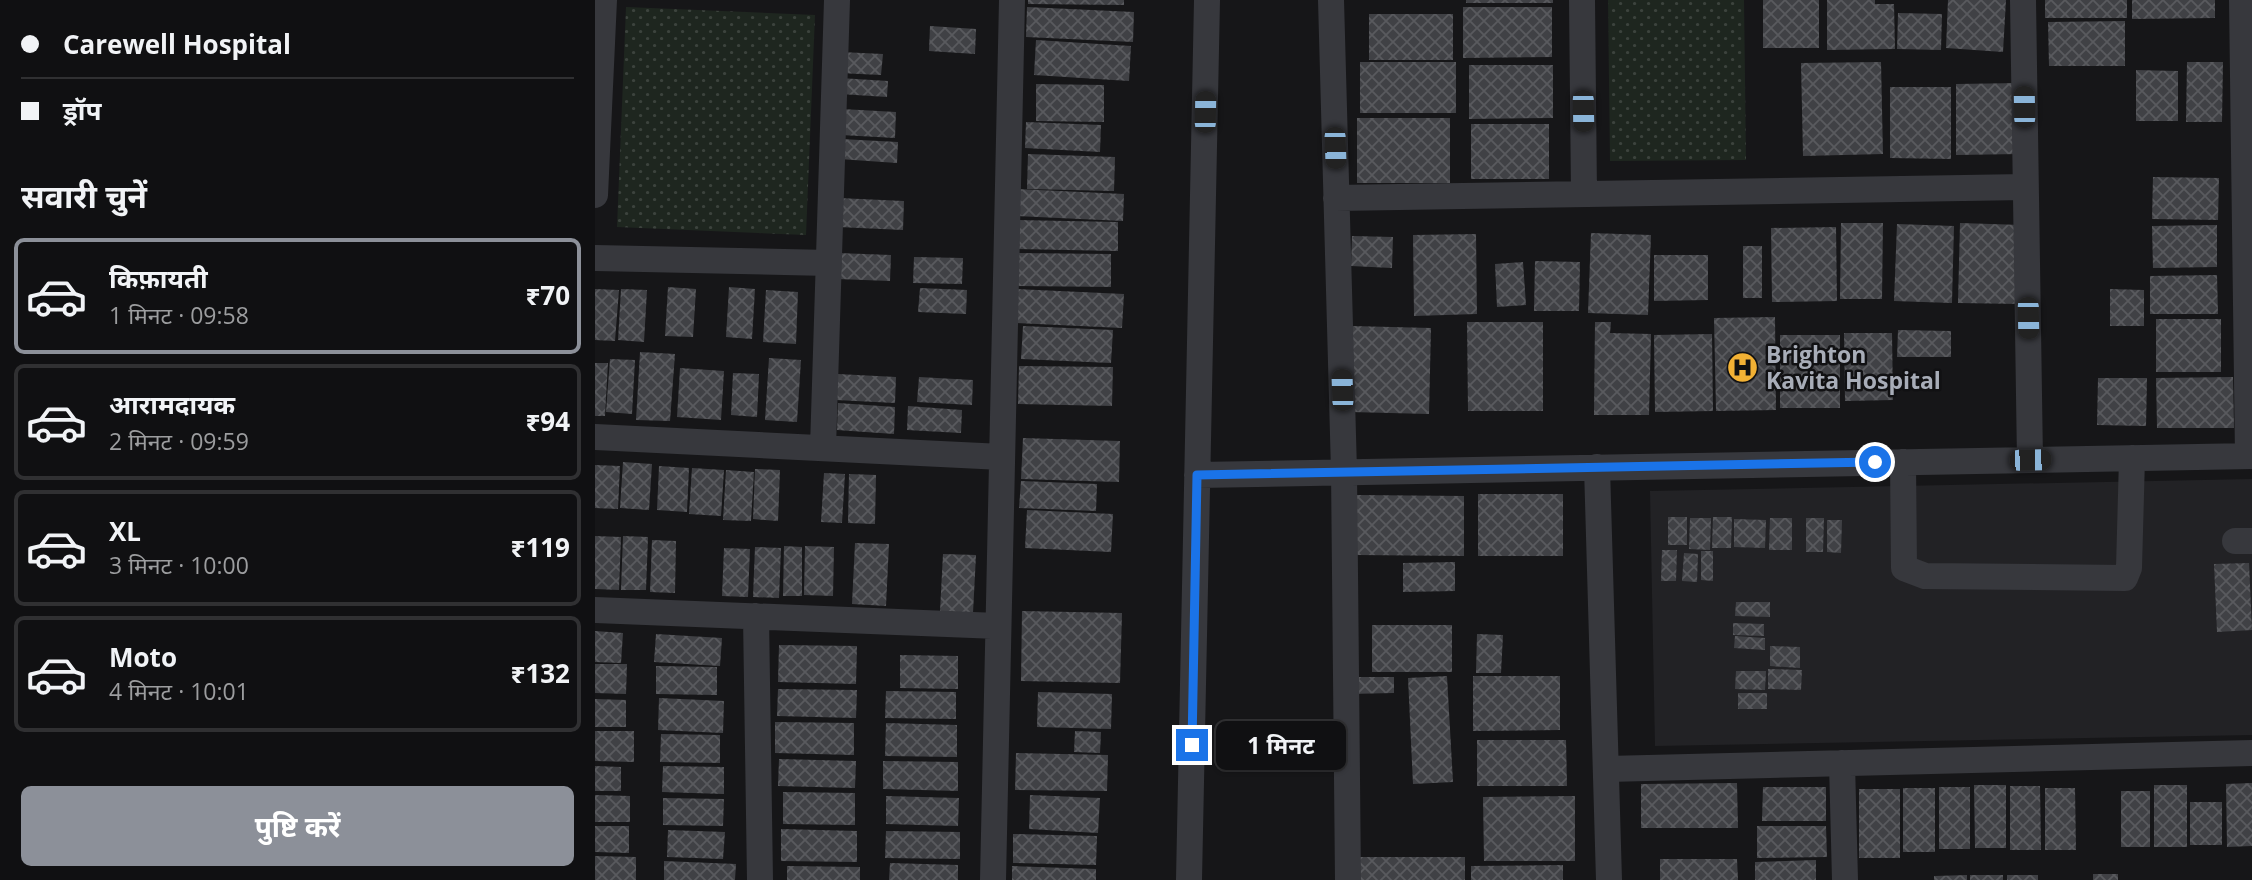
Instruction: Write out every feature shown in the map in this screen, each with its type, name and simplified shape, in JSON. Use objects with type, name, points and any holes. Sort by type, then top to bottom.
[{"type":"street","points":[[595,195],[604,0]]},
{"type":"street","points":[[823,448],[837,0]]},
{"type":"street","points":[[993,880],[1012,0]]},
{"type":"street","points":[[1189,880],[1207,0]]},
{"type":"street","points":[[1331,0],[1344,471],[1349,880]]},
{"type":"street","points":[[1582,0],[1584,194]]},
{"type":"street","points":[[2022,0],[2030,460]]},
{"type":"street","points":[[1197,475],[2250,456],[2249,220],[2242,0]]},
{"type":"street","points":[[1336,198],[2025,187]]},
{"type":"street","points":[[595,258],[829,263]]},
{"type":"street","points":[[595,437],[1002,457]]},
{"type":"street","points":[[1903,462],[1904,568],[1924,576],[2125,578],[2129,568],[2132,457]]},
{"type":"street","points":[[1597,467],[1609,880]]},
{"type":"street","points":[[595,610],[999,626]]},
{"type":"street","points":[[756,616],[760,880]]},
{"type":"street","points":[[1607,769],[2252,753]]},
{"type":"street","points":[[1842,763],[1845,880]]},
{"type":"shaded area","points":[[1608,0],[1744,0],[1746,160],[1610,161]]},
{"type":"shaded area","points":[[626,7],[815,15],[806,235],[617,227]]},
{"type":"shaded area","points":[[2252,479],[2252,735],[1655,746],[1650,491]]},
{"type":"building","points":[[1028,0],[1124,0],[1124,5],[1028,4]]},
{"type":"building","points":[[1466,0],[1553,0],[1553,3],[1466,3]]},
{"type":"building","points":[[1763,0],[1819,0],[1819,48],[1763,48]]},
{"type":"building","points":[[1827,0],[1875,0],[1875,4],[1894,4],[1895,49],[1827,50]]},
{"type":"building","points":[[1948,0],[2006,0],[2003,52],[1946,48]]},
{"type":"building","points":[[2045,0],[2127,0],[2127,18],[2045,18]]},
{"type":"building","points":[[2132,0],[2215,0],[2215,18],[2132,19]]},
{"type":"building","points":[[1027,7],[1134,12],[1133,42],[1026,37]]},
{"type":"building","points":[[1463,7],[1552,7],[1552,57],[1463,58]]},
{"type":"building","points":[[1898,13],[1942,14],[1941,50],[1897,49]]},
{"type":"building","points":[[1369,14],[1453,14],[1453,60],[1369,60]]},
{"type":"building","points":[[2125,21],[2125,66],[2049,66],[2048,22]]},
{"type":"building","points":[[930,26],[976,29],[975,54],[929,51]]},
{"type":"building","points":[[1036,40],[1131,46],[1129,81],[1034,75]]},
{"type":"building","points":[[841,52],[883,54],[881,75],[839,73]]},
{"type":"building","points":[[1360,62],[1456,62],[1456,113],[1360,113]]},
{"type":"building","points":[[1881,62],[1883,154],[1803,156],[1801,63]]},
{"type":"building","points":[[2187,62],[2223,62],[2222,122],[2186,122]]},
{"type":"building","points":[[1469,65],[1553,65],[1553,118],[1469,119]]},
{"type":"building","points":[[2136,70],[2178,71],[2178,121],[2136,121]]},
{"type":"building","points":[[840,78],[888,81],[887,97],[840,94]]},
{"type":"building","points":[[2020,83],[2020,154],[1956,155],[1956,84]]},
{"type":"building","points":[[1036,84],[1104,85],[1104,122],[1036,121]]},
{"type":"building","points":[[1890,87],[1951,87],[1951,159],[1890,158]]},
{"type":"building","points":[[842,109],[896,112],[895,138],[841,135]]},
{"type":"building","points":[[1357,118],[1450,118],[1450,183],[1357,183]]},
{"type":"building","points":[[1026,122],[1101,125],[1100,152],[1025,148]]},
{"type":"building","points":[[1471,124],[1549,124],[1549,179],[1471,179]]},
{"type":"building","points":[[841,139],[898,142],[897,163],[839,159]]},
{"type":"building","points":[[1028,154],[1115,157],[1114,191],[1027,189]]},
{"type":"building","points":[[2153,177],[2219,178],[2218,220],[2152,219]]},
{"type":"building","points":[[1017,189],[1124,194],[1123,221],[1016,216]]},
{"type":"building","points":[[839,198],[904,201],[903,230],[838,227]]},
{"type":"building","points":[[1017,220],[1118,222],[1118,251],[1016,249]]},
{"type":"building","points":[[1841,223],[1883,223],[1882,299],[1840,299]]},
{"type":"building","points":[[1960,223],[2022,225],[2020,304],[1958,303]]},
{"type":"building","points":[[1897,224],[1954,226],[1952,303],[1894,301]]},
{"type":"building","points":[[2217,225],[2217,267],[2153,268],[2152,226]]},
{"type":"building","points":[[1836,227],[1837,301],[1772,302],[1771,228]]},
{"type":"building","points":[[1591,233],[1651,235],[1648,315],[1588,313]]},
{"type":"building","points":[[1476,234],[1477,314],[1414,316],[1413,235]]},
{"type":"building","points":[[1352,236],[1393,237],[1392,268],[1351,266]]},
{"type":"building","points":[[1743,246],[1762,246],[1762,298],[1743,298]]},
{"type":"building","points":[[838,253],[891,255],[890,281],[837,279]]},
{"type":"building","points":[[1015,253],[1111,254],[1111,287],[1014,286]]},
{"type":"building","points":[[1654,255],[1708,255],[1708,300],[1654,301]]},
{"type":"building","points":[[914,257],[963,258],[962,284],[913,283]]},
{"type":"building","points":[[1535,261],[1580,262],[1579,311],[1534,311]]},
{"type":"building","points":[[1523,262],[1526,305],[1497,307],[1495,264]]},
{"type":"building","points":[[2217,275],[2218,314],[2150,314],[2150,276]]},
{"type":"building","points":[[668,287],[696,289],[693,337],[665,336]]},
{"type":"building","points":[[729,287],[755,289],[752,339],[726,337]]},
{"type":"building","points":[[920,288],[967,290],[966,314],[918,312]]},
{"type":"building","points":[[595,289],[619,290],[615,341],[595,340]]},
{"type":"building","points":[[621,289],[647,290],[644,342],[618,340]]},
{"type":"building","points":[[1016,289],[1124,294],[1122,328],[1014,323]]},
{"type":"building","points":[[2110,289],[2144,290],[2144,326],[2110,326]]},
{"type":"building","points":[[766,290],[798,292],[796,344],[763,342]]},
{"type":"building","points":[[1775,317],[1776,410],[1716,411],[1714,318]]},
{"type":"building","points":[[2156,319],[2221,319],[2221,372],[2156,372]]},
{"type":"building","points":[[1467,322],[1543,322],[1543,411],[1468,411]]},
{"type":"building","points":[[1595,322],[1611,322],[1610,333],[1651,334],[1649,415],[1594,415]]},
{"type":"building","points":[[1023,326],[1113,330],[1111,363],[1021,359]]},
{"type":"building","points":[[1352,326],[1431,328],[1429,414],[1350,412]]},
{"type":"building","points":[[1898,330],[1951,331],[1951,357],[1897,357]]},
{"type":"building","points":[[1844,333],[1892,333],[1893,400],[1845,401]]},
{"type":"building","points":[[1712,334],[1713,411],[1655,412],[1654,335]]},
{"type":"building","points":[[1780,335],[1840,335],[1840,408],[1780,408]]},
{"type":"building","points":[[640,352],[675,354],[670,421],[636,420]]},
{"type":"building","points":[[769,358],[801,360],[797,422],[765,420]]},
{"type":"building","points":[[610,359],[635,360],[632,414],[606,412]]},
{"type":"building","points":[[595,363],[608,363],[605,416],[595,416]]},
{"type":"building","points":[[1019,366],[1113,367],[1112,406],[1018,404]]},
{"type":"building","points":[[680,368],[724,371],[721,420],[677,417]]},
{"type":"building","points":[[733,373],[759,374],[757,417],[731,415]]},
{"type":"building","points":[[838,374],[896,377],[895,403],[836,400]]},
{"type":"building","points":[[919,377],[973,380],[972,405],[917,402]]},
{"type":"building","points":[[2233,377],[2234,428],[2157,428],[2156,378]]},
{"type":"building","points":[[2098,378],[2147,378],[2146,426],[2097,425]]},
{"type":"building","points":[[838,403],[895,407],[894,434],[837,430]]},
{"type":"building","points":[[908,406],[962,410],[961,433],[907,430]]},
{"type":"building","points":[[1023,438],[1120,441],[1119,482],[1021,479]]},
{"type":"building","points":[[623,462],[652,464],[649,510],[620,508]]},
{"type":"building","points":[[595,465],[620,466],[618,509],[595,508]]},
{"type":"building","points":[[659,466],[689,468],[687,512],[657,510]]},
{"type":"building","points":[[692,468],[724,470],[721,516],[689,514]]},
{"type":"building","points":[[755,469],[780,470],[778,521],[753,519]]},
{"type":"building","points":[[726,470],[754,472],[751,521],[723,520]]},
{"type":"building","points":[[824,473],[845,474],[842,523],[821,522]]},
{"type":"building","points":[[849,474],[876,475],[875,524],[848,523]]},
{"type":"building","points":[[1021,481],[1097,484],[1096,511],[1019,508]]},
{"type":"building","points":[[1478,494],[1563,494],[1563,556],[1478,556]]},
{"type":"building","points":[[1357,495],[1464,496],[1464,556],[1357,555]]},
{"type":"building","points":[[1027,510],[1113,514],[1111,552],[1025,548]]},
{"type":"building","points":[[1668,517],[1687,517],[1687,545],[1668,545]]},
{"type":"building","points":[[1713,517],[1732,517],[1731,548],[1712,548]]},
{"type":"building","points":[[1690,518],[1711,518],[1710,550],[1689,549]]},
{"type":"building","points":[[1770,518],[1792,518],[1792,550],[1769,550]]},
{"type":"building","points":[[1806,518],[1824,518],[1823,552],[1806,552]]},
{"type":"building","points":[[1734,519],[1766,520],[1765,548],[1734,547]]},
{"type":"building","points":[[1827,520],[1842,520],[1841,553],[1827,552]]},
{"type":"building","points":[[595,536],[621,537],[619,590],[595,589]]},
{"type":"building","points":[[623,536],[648,537],[646,590],[621,590]]},
{"type":"building","points":[[652,540],[676,541],[675,593],[650,592]]},
{"type":"building","points":[[855,543],[889,544],[886,606],[852,604]]},
{"type":"building","points":[[784,546],[802,547],[802,596],[783,596]]},
{"type":"building","points":[[805,546],[834,547],[833,596],[804,595]]},
{"type":"building","points":[[755,547],[781,548],[779,598],[753,597]]},
{"type":"building","points":[[724,548],[750,549],[748,597],[722,596]]},
{"type":"building","points":[[1662,550],[1677,550],[1676,581],[1661,581]]},
{"type":"building","points":[[1701,551],[1713,551],[1713,581],[1701,580]]},
{"type":"building","points":[[1684,553],[1698,554],[1697,582],[1682,581]]},
{"type":"building","points":[[943,554],[976,555],[973,613],[940,611]]},
{"type":"building","points":[[1455,562],[1455,591],[1403,592],[1403,563]]},
{"type":"building","points":[[2249,563],[2252,630],[2217,632],[2214,564]]},
{"type":"building","points":[[1736,602],[1770,602],[1770,617],[1735,616]]},
{"type":"building","points":[[1022,611],[1122,613],[1120,683],[1021,681]]},
{"type":"building","points":[[1733,623],[1764,624],[1764,636],[1733,635]]},
{"type":"building","points":[[1372,625],[1452,625],[1452,672],[1372,672]]},
{"type":"building","points":[[595,631],[623,633],[621,663],[595,662]]},
{"type":"building","points":[[656,634],[722,638],[720,666],[654,662]]},
{"type":"building","points":[[1477,634],[1503,635],[1501,673],[1476,673]]},
{"type":"building","points":[[1735,636],[1765,638],[1765,650],[1734,648]]},
{"type":"building","points":[[779,645],[857,646],[856,684],[778,682]]},
{"type":"building","points":[[1770,646],[1800,647],[1800,668],[1770,666]]},
{"type":"building","points":[[900,655],[958,656],[958,689],[900,688]]},
{"type":"building","points":[[595,664],[627,664],[626,694],[595,693]]},
{"type":"building","points":[[656,666],[717,667],[717,695],[656,694]]},
{"type":"building","points":[[1768,669],[1802,670],[1801,690],[1768,689]]},
{"type":"building","points":[[1736,671],[1766,671],[1765,690],[1735,689]]},
{"type":"building","points":[[1447,676],[1453,782],[1413,784],[1408,678]]},
{"type":"building","points":[[1473,676],[1560,676],[1560,730],[1473,731]]},
{"type":"building","points":[[1348,677],[1394,677],[1394,693],[1349,694]]},
{"type":"building","points":[[778,689],[857,690],[856,718],[777,716]]},
{"type":"building","points":[[886,691],[956,692],[956,719],[885,718]]},
{"type":"building","points":[[1038,692],[1112,694],[1111,729],[1037,727]]},
{"type":"building","points":[[1738,693],[1767,693],[1767,709],[1738,709]]},
{"type":"building","points":[[659,698],[724,701],[723,733],[658,730]]},
{"type":"building","points":[[595,699],[626,700],[626,727],[595,727]]},
{"type":"building","points":[[775,722],[854,723],[854,755],[775,753]]},
{"type":"building","points":[[886,723],[957,725],[957,757],[885,756]]},
{"type":"building","points":[[595,731],[634,731],[634,762],[595,761]]},
{"type":"building","points":[[1075,731],[1101,732],[1100,753],[1074,752]]},
{"type":"building","points":[[661,734],[720,735],[720,763],[660,762]]},
{"type":"building","points":[[1477,740],[1566,740],[1567,786],[1477,786]]},
{"type":"building","points":[[1016,753],[1108,755],[1107,791],[1015,790]]},
{"type":"building","points":[[779,759],[856,761],[855,788],[778,786]]},
{"type":"building","points":[[883,761],[958,762],[958,791],[883,789]]},
{"type":"building","points":[[595,766],[621,767],[621,791],[595,791]]},
{"type":"building","points":[[663,766],[724,767],[724,794],[662,792]]},
{"type":"building","points":[[1737,783],[1738,828],[1641,828],[1641,784]]},
{"type":"building","points":[[2252,783],[2252,846],[2227,847],[2226,784]]},
{"type":"building","points":[[1974,785],[2006,785],[2006,848],[1975,848]]},
{"type":"building","points":[[2154,785],[2187,785],[2187,847],[2154,847]]},
{"type":"building","points":[[2010,786],[2040,786],[2041,850],[2010,850]]},
{"type":"building","points":[[1763,787],[1826,787],[1826,821],[1762,821]]},
{"type":"building","points":[[1939,787],[1970,787],[1970,849],[1939,849]]},
{"type":"building","points":[[1903,788],[1935,788],[1935,852],[1903,852]]},
{"type":"building","points":[[2045,788],[2075,788],[2076,850],[2045,850]]},
{"type":"building","points":[[1859,789],[1900,789],[1900,858],[1859,858]]},
{"type":"building","points":[[2121,791],[2150,791],[2150,847],[2121,847]]},
{"type":"building","points":[[783,792],[855,793],[855,825],[783,824]]},
{"type":"building","points":[[595,795],[630,796],[630,822],[595,822]]},
{"type":"building","points":[[1030,795],[1100,798],[1098,833],[1029,829]]},
{"type":"building","points":[[886,796],[959,798],[958,826],[886,824]]},
{"type":"building","points":[[1575,796],[1575,861],[1484,861],[1483,797]]},
{"type":"building","points":[[663,798],[724,799],[723,826],[663,825]]},
{"type":"building","points":[[2190,802],[2222,802],[2222,845],[2190,845]]},
{"type":"building","points":[[595,826],[629,826],[629,853],[595,852]]},
{"type":"building","points":[[1757,826],[1826,826],[1827,857],[1757,858]]},
{"type":"building","points":[[781,829],[857,831],[857,862],[781,861]]},
{"type":"building","points":[[668,830],[725,832],[723,859],[667,857]]},
{"type":"building","points":[[886,831],[960,832],[960,859],[885,858]]},
{"type":"building","points":[[1013,834],[1097,836],[1096,865],[1013,863]]},
{"type":"building","points":[[595,856],[636,857],[636,880],[595,880]]},
{"type":"building","points":[[1355,857],[1465,857],[1465,880],[1355,880]]},
{"type":"building","points":[[1660,859],[1737,859],[1738,880],[1660,880]]},
{"type":"building","points":[[1816,860],[1816,880],[1755,880],[1755,862]]},
{"type":"building","points":[[664,861],[736,864],[735,880],[664,880]]},
{"type":"building","points":[[890,863],[958,865],[958,880],[889,880]]},
{"type":"building","points":[[1563,865],[1563,880],[1471,880],[1471,866]]},
{"type":"building","points":[[787,866],[860,867],[860,880],[787,880]]},
{"type":"building","points":[[1012,866],[1096,869],[1096,880],[1012,880]]},
{"type":"building","points":[[2093,874],[2118,874],[2118,880],[2093,880]]},
{"type":"building","points":[[1967,875],[1967,880],[1934,880],[1934,876]]},
{"type":"building","points":[[1970,875],[2003,875],[2003,880],[1970,880]]},
{"type":"building","points":[[2007,875],[2038,875],[2038,880],[2007,880]]},
{"type":"place","name":"Brighton Kavita Hospital","points":[[1743,367]]},
{"type":"route","points":[[1192,745],[1197,475],[1875,462]]}]
